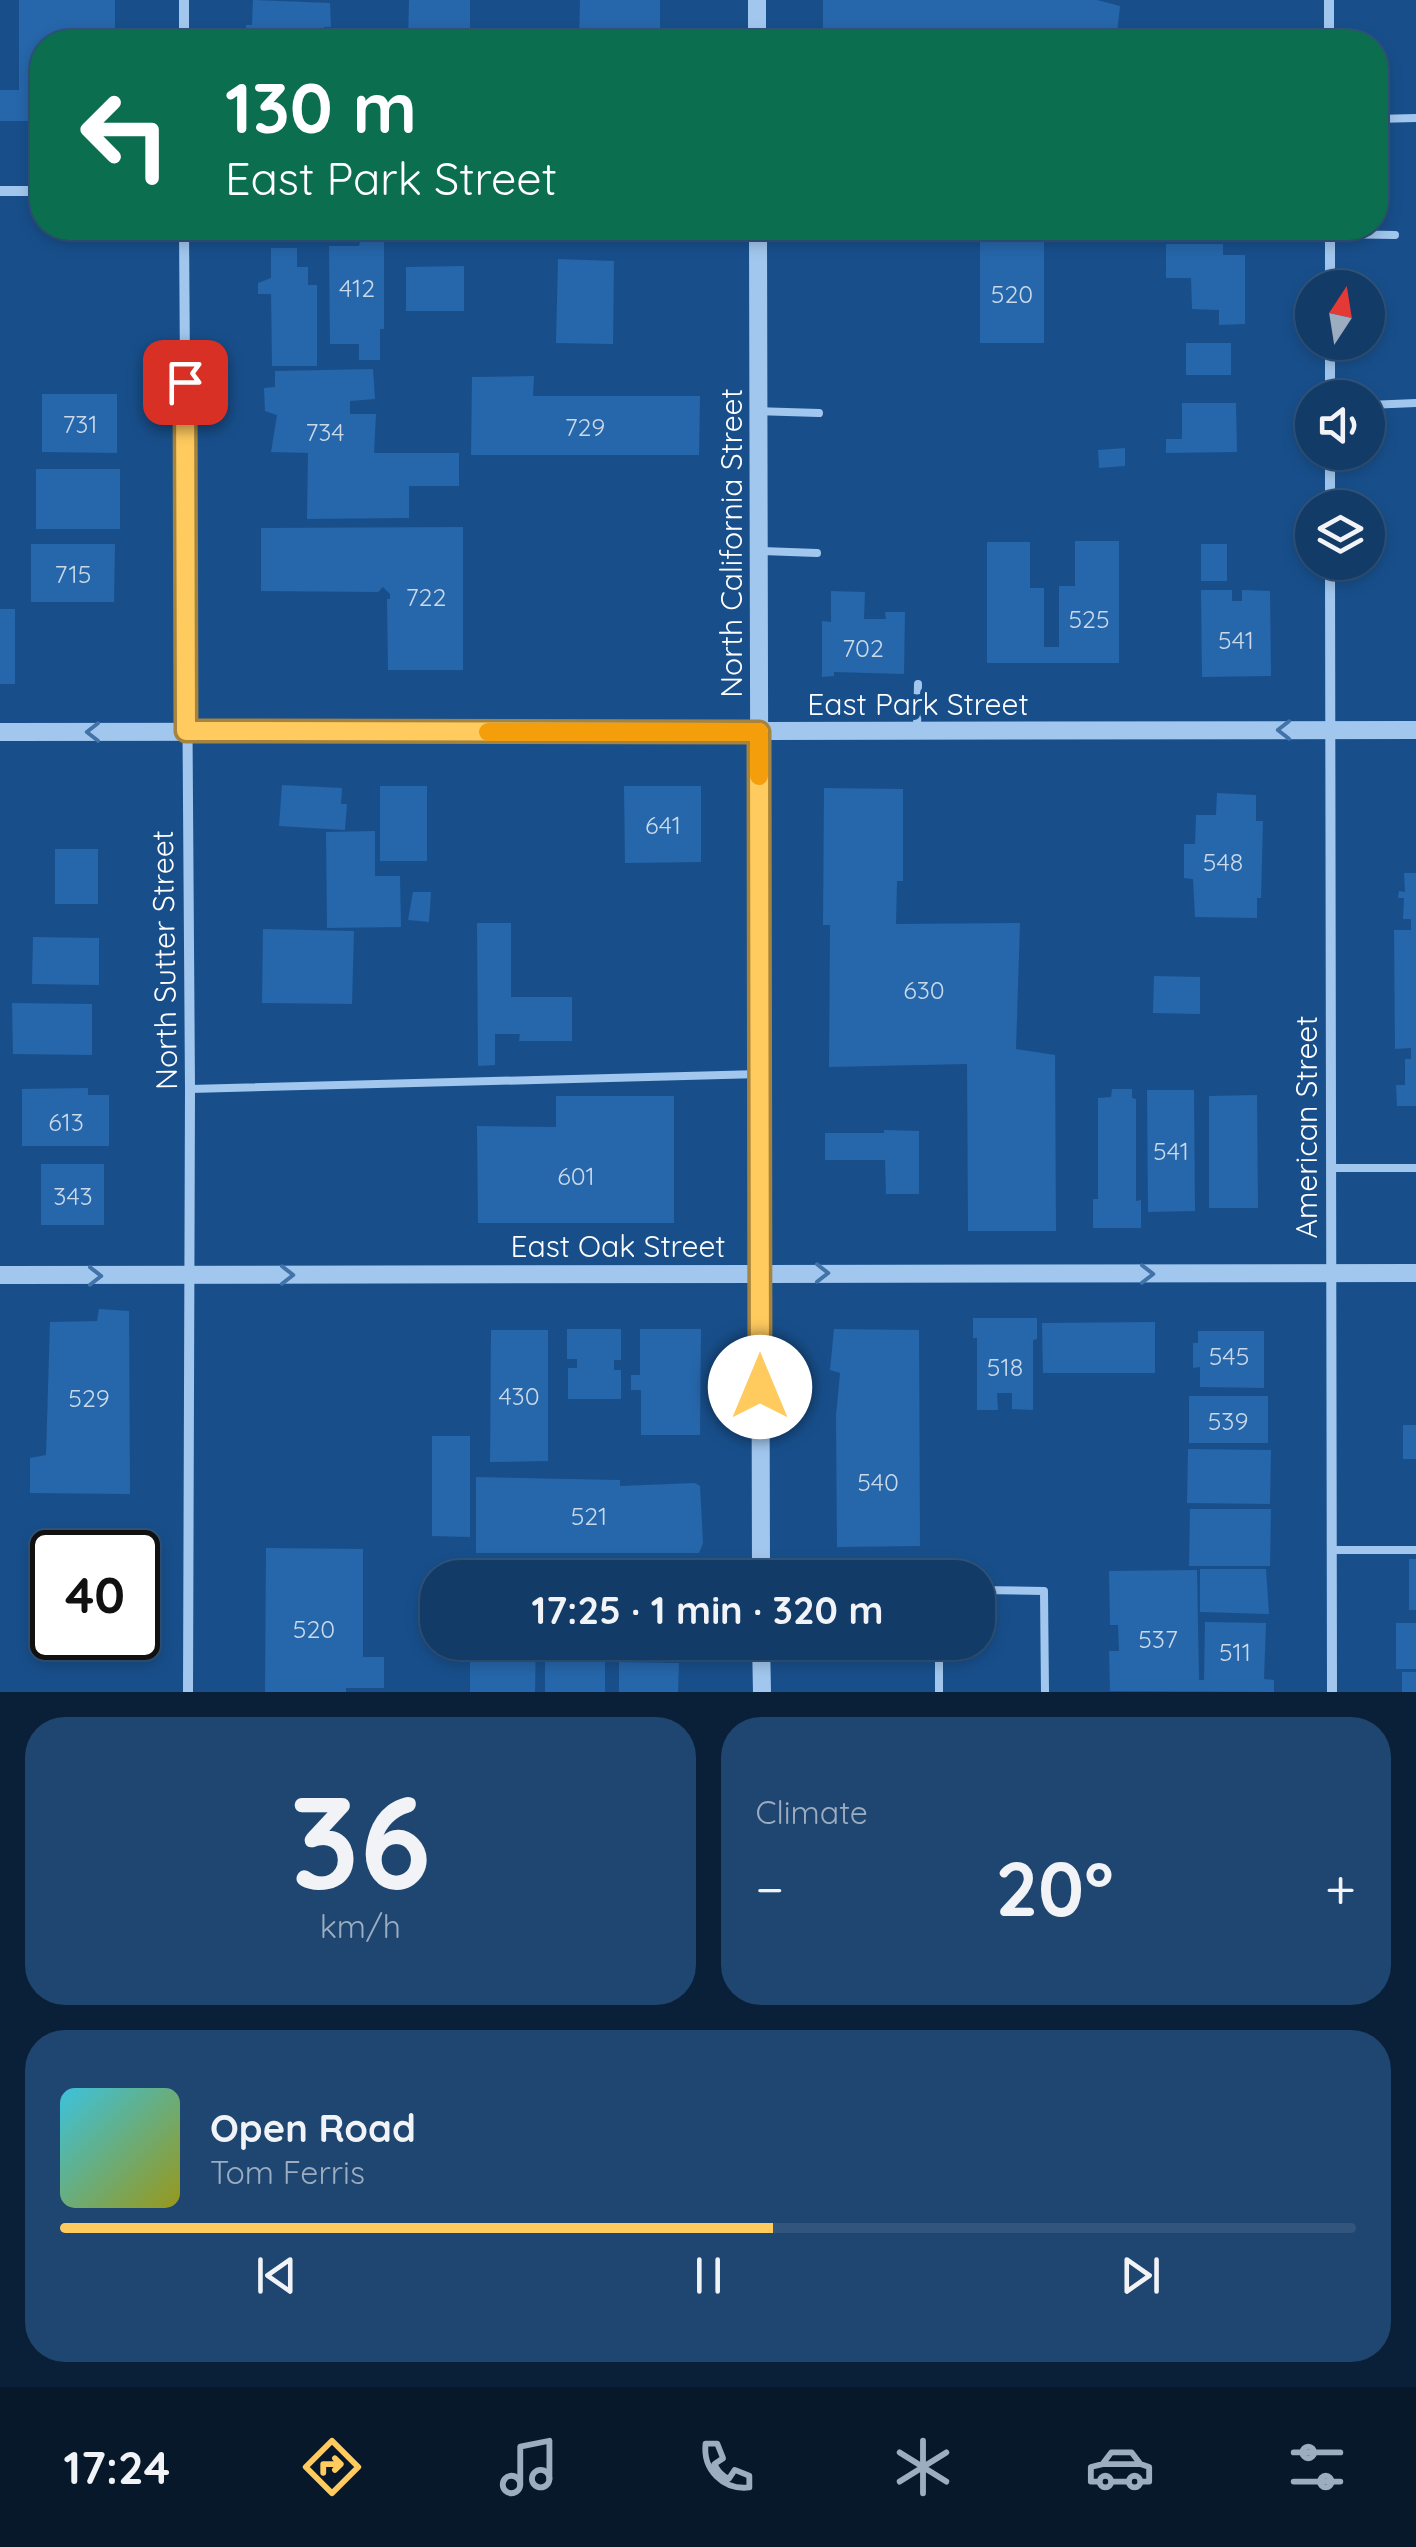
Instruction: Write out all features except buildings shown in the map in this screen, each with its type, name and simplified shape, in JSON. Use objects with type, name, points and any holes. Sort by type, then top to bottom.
[{"type":"street","points":[[184,0],[184,30]]},
{"type":"street","points":[[757,0],[757,30]]},
{"type":"street","points":[[1329,0],[1330,30]]},
{"type":"street","points":[[0,191],[30,191]]},
{"type":"street","name":"North Sutter Street","points":[[184,240],[190,1090],[188,1692]]},
{"type":"street","name":"North California Street","points":[[758,240],[761,1560]]},
{"type":"street","points":[[1330,240],[1330,270]]},
{"type":"street","name":"American Street","points":[[1330,580],[1332,1692]]},
{"type":"street","name":"East Park Street","points":[[0,732],[1416,730]]},
{"type":"street","name":"East Oak Street","points":[[0,1276],[1416,1273]]},
{"type":"street","points":[[762,1660],[762,1692]]},
{"type":"lane","points":[[1388,119],[1416,118]]},
{"type":"lane","points":[[1388,235],[1395,235]]},
{"type":"lane","points":[[1385,405],[1416,404]]},
{"type":"lane","points":[[758,411],[819,412]]},
{"type":"lane","points":[[758,550],[817,552]]},
{"type":"lane","points":[[917,732],[918,684]]},
{"type":"lane","points":[[190,1090],[760,1074]]},
{"type":"lane","points":[[1332,1168],[1416,1168]]},
{"type":"lane","points":[[1332,1550],[1416,1550]]},
{"type":"lane","points":[[995,1590],[1044,1591],[1045,1692]]},
{"type":"lane","points":[[939,1660],[939,1692]]},
{"type":"slow traffic","points":[[488,732],[759,732],[759,776]]},
{"type":"route","points":[[185,382],[186,731],[759,732],[760,1387]]}]
